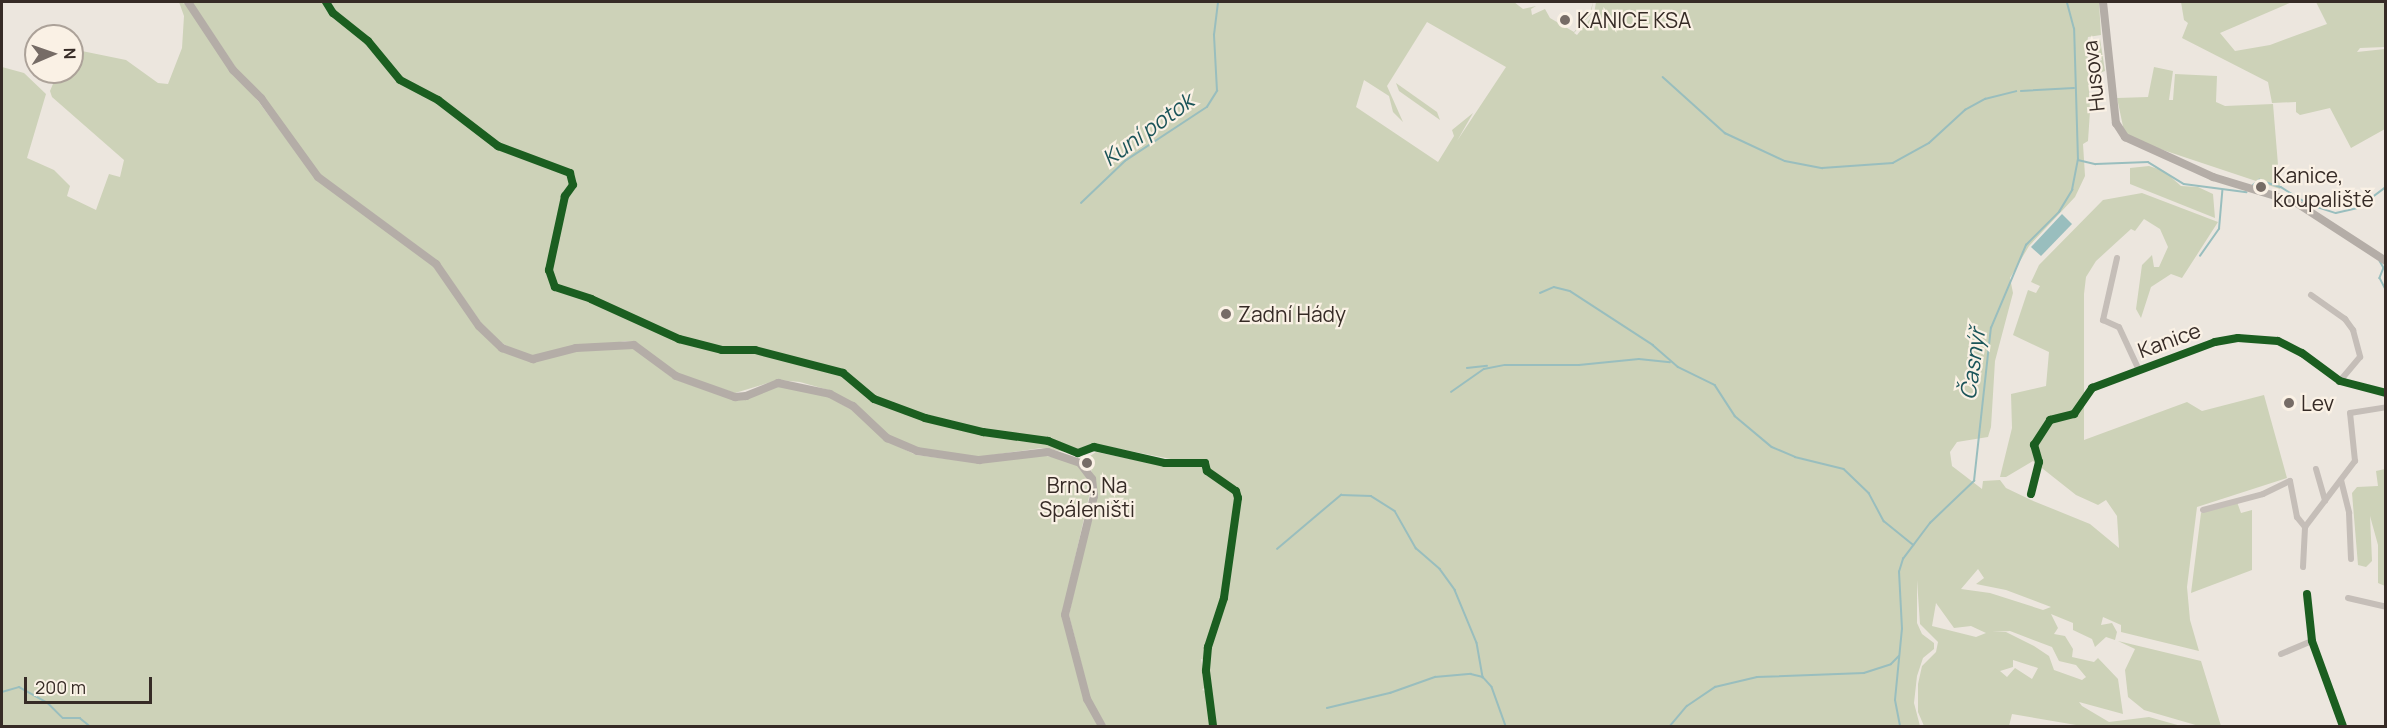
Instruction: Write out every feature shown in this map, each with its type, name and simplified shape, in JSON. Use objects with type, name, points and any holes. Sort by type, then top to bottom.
[{"type":"main road","points":[[188,2],[233,70],[261,98],[318,177],[436,264],[479,326],[502,348],[533,359],[576,348],[634,345],[676,376],[735,397],[746,396],[778,383],[830,394],[859,411],[887,438],[917,452],[979,460],[1048,452],[1083,465],[1092,480],[1093,501],[1072,574],[1065,615],[1087,699],[1102,726]]},
{"type":"main road","name":"Husova","points":[[2103,2],[2116,123],[2130,141],[2213,177],[2295,202],[2385,261]]},
{"type":"street","name":"Kanice","points":[[2117,258],[2103,320],[2119,327],[2139,370]]},
{"type":"street","points":[[2311,295],[2345,319],[2353,330],[2360,357],[2340,381]]},
{"type":"street","name":"Kanice","points":[[2031,494],[2039,462],[2034,456],[2034,445],[2050,420],[2074,414],[2092,388],[2215,342],[2248,339],[2290,345],[2340,381],[2385,393]]},
{"type":"street","points":[[2303,567],[2305,527],[2355,461],[2350,413],[2385,407]]},
{"type":"street","points":[[2316,470],[2325,501]]},
{"type":"street","points":[[2341,480],[2349,513],[2351,559]]},
{"type":"street","points":[[2203,510],[2263,494],[2290,481],[2297,517],[2305,527]]},
{"type":"street","points":[[2307,594],[2312,640],[2343,726]]},
{"type":"street","points":[[2348,598],[2385,607]]},
{"type":"street","points":[[2281,654],[2312,640]]},
{"type":"green space","points":[[179,2],[186,4],[316,179],[433,266],[477,328],[501,351],[533,362],[577,351],[633,348],[674,379],[734,400],[779,386],[829,397],[857,413],[885,440],[916,455],[979,463],[1041,455],[1073,461],[1086,473],[1091,488],[1062,615],[1084,700],[1099,726],[2,726],[2,67],[24,73],[24,84],[36,84],[46,94],[27,158],[54,170],[70,186],[67,196],[96,210],[109,174],[120,177],[124,160],[52,97],[50,91],[53,84],[84,84],[84,51],[126,60],[158,83],[168,84],[182,48],[184,16]]},
{"type":"green space","points":[[192,2],[1514,2],[1523,9],[1536,6],[1531,9],[1532,15],[1545,9],[1550,18],[1574,32],[1590,13],[1593,2],[1591,14],[1574,33],[1577,35],[1594,14],[1596,2],[2099,2],[2101,35],[2088,37],[2087,43],[2090,111],[2088,141],[2083,144],[2085,176],[2075,197],[2029,246],[2010,278],[2013,293],[1995,361],[1991,427],[1988,437],[1957,442],[1950,452],[1952,466],[1982,489],[1983,481],[2000,480],[2006,488],[2090,524],[2119,548],[2117,516],[2106,500],[2098,505],[2076,495],[2033,461],[2006,477],[2000,477],[2012,428],[2011,394],[2046,386],[2049,352],[2013,335],[2028,290],[2036,293],[2040,286],[2031,282],[2039,265],[2103,200],[2142,193],[2218,222],[2182,278],[2171,274],[2151,287],[2141,318],[2136,309],[2142,265],[2152,255],[2154,267],[2159,267],[2168,247],[2160,229],[2144,219],[2135,231],[2131,229],[2096,261],[2086,277],[2084,440],[2187,402],[2202,411],[2264,395],[2287,478],[2197,507],[2187,587],[2190,620],[2199,651],[2121,632],[2121,625],[2103,617],[2101,625],[2112,623],[2117,632],[2115,640],[2106,637],[2095,647],[2092,639],[2073,630],[2073,623],[2051,614],[2058,628],[2054,634],[2065,636],[2073,649],[2072,657],[2094,662],[2098,658],[2118,679],[2123,714],[2079,702],[2082,706],[2109,722],[2149,717],[2181,726],[2082,726],[2012,714],[2009,726],[1924,726],[1918,712],[1918,684],[1922,666],[1936,652],[1938,642],[1920,624],[1917,580],[1917,623],[1922,634],[1934,643],[1934,649],[1923,658],[1917,676],[1914,703],[1920,726],[1214,726],[1208,661],[1201,659],[1206,686],[1202,690],[1206,691],[1211,726],[1106,726],[1090,698],[1069,615],[1097,487],[1087,458],[1096,452],[1169,467],[1179,467],[1181,461],[1095,444],[1066,452],[1041,448],[979,457],[911,447],[889,435],[832,391],[800,382],[778,380],[735,393],[677,374],[635,342],[626,341],[534,356],[512,349],[495,339],[482,324],[438,261],[321,175],[236,68]],"holes":[[[1427,22],[1506,67],[1457,141],[1473,113],[1452,130],[1454,136],[1438,162],[1356,107],[1364,80],[1389,96],[1393,112],[1403,122],[1387,86]],[[1978,569],[1984,578],[1976,584],[2006,590],[2051,607],[2043,610],[1990,593],[1961,589]],[[1936,603],[1954,628],[1971,626],[1986,633],[1976,637],[1932,626]],[[2010,631],[2052,647],[2059,661],[2076,665],[2086,677],[2082,680],[2054,670],[2049,656],[2006,632],[1992,632]],[[2013,660],[2038,668],[2032,679],[2015,668],[2007,677],[2000,671],[2013,667]]]},
{"type":"green space","points":[[2181,2],[2292,2],[2220,33],[2235,51],[2270,45],[2327,24],[2316,2],[2385,2],[2385,47],[2360,48],[2357,52],[2385,49],[2385,129],[2351,148],[2330,108],[2300,115],[2296,112],[2296,102],[2272,103],[2268,82],[2182,38],[2188,23],[2184,20]]},
{"type":"green space","points":[[2100,39],[2105,71],[2097,74],[2097,62],[2102,60],[2100,54],[2095,54]]},
{"type":"green space","points":[[2154,67],[2173,71],[2169,100],[2173,100],[2175,74],[2217,76],[2216,102],[2225,106],[2273,104],[2280,189],[2136,141],[2124,131],[2117,98],[2148,97]]},
{"type":"green space","points":[[1396,83],[1437,112],[1440,120],[1399,91]]},
{"type":"green space","points":[[2149,166],[2164,171],[2181,186],[2198,187],[2213,194],[2215,218],[2130,184],[2130,168]]},
{"type":"green space","points":[[2386,469],[2385,586],[2378,583],[2378,545],[2370,516],[2372,561],[2366,567],[2358,565],[2352,493],[2357,487],[2378,486],[2376,471]]},
{"type":"green space","points":[[2237,502],[2241,513],[2252,510],[2252,570],[2191,593],[2201,513]]},
{"type":"green space","points":[[2118,641],[2201,661],[2221,726],[2199,726],[2144,710],[2128,697],[2125,670],[2135,649]]},
{"type":"water","points":[[2062,214],[2072,224],[2041,256],[2031,247]]},
{"type":"waterway","name":"Kuní potok","points":[[1081,203],[1125,161],[1207,107],[1217,91],[1214,35],[1218,2]]},
{"type":"waterway","name":"Časnýř","points":[[1900,726],[1895,700],[1902,629],[1899,572],[1903,559],[1930,523],[1974,481],[1991,328],[2026,245],[2059,212],[2072,190],[2078,160],[2074,29],[2067,2]]},
{"type":"waterway","points":[[1663,77],[1725,133],[1785,161],[1822,168],[1893,163],[1929,143],[1965,110],[1985,99],[2016,91]]},
{"type":"waterway","points":[[2021,91],[2074,88]]},
{"type":"waterway","points":[[2078,160],[2096,164],[2148,162],[2184,184],[2246,192]]},
{"type":"waterway","points":[[2253,185],[2259,180],[2281,187],[2308,204],[2336,213],[2358,208],[2386,187]]},
{"type":"waterway","points":[[2200,256],[2219,229],[2222,191]]},
{"type":"waterway","points":[[2380,261],[2384,268],[2380,278],[2386,290]]},
{"type":"waterway","points":[[1540,293],[1554,287],[1570,291],[1653,345],[1678,367],[1715,385],[1735,416],[1772,447],[1795,457],[1844,469],[1869,493],[1884,521],[1914,545]]},
{"type":"waterway","points":[[1451,392],[1484,369],[1505,365],[1579,365],[1639,359],[1670,362]]},
{"type":"waterway","points":[[1467,368],[1487,366]]},
{"type":"waterway","points":[[1277,549],[1341,495],[1371,496],[1395,511],[1416,548],[1440,569],[1455,590],[1477,643],[1483,677],[1492,687],[1506,726]]},
{"type":"waterway","points":[[1670,726],[1687,706],[1715,687],[1757,677],[1864,673],[1891,664],[1899,656]]},
{"type":"waterway","points":[[1327,708],[1390,693],[1435,677],[1471,674],[1483,677]]},
{"type":"waterway","points":[[2,692],[19,687],[48,703],[63,718],[80,718],[90,726]]},
{"type":"cycle path","points":[[326,2],[333,13],[368,41],[400,80],[438,100],[498,146],[570,173],[573,185],[565,196],[549,270],[555,287],[591,299],[679,339],[722,350],[755,350],[843,373],[874,399],[925,418],[983,432],[1048,441],[1078,453],[1094,447],[1165,463],[1205,463],[1207,471],[1236,491],[1238,498],[1224,598],[1208,647],[1206,671],[1213,726]]},
{"type":"cycle path","points":[[2031,494],[2039,462],[2034,445],[2050,420],[2074,414],[2092,388],[2215,342],[2238,338],[2278,341],[2302,353],[2340,381],[2386,393]]},
{"type":"cycle path","points":[[2307,594],[2312,641],[2343,726]]},
{"type":"place","name":"KANICE KSA","points":[[1565,20]]},
{"type":"place","name":"Kanice, koupaliště","points":[[2261,187]]},
{"type":"place","name":"Zadní Hády","points":[[1226,314]]},
{"type":"place","name":"Lev","points":[[2289,403]]},
{"type":"place","name":"Brno, Na Spáleništi","points":[[1087,463]]}]
